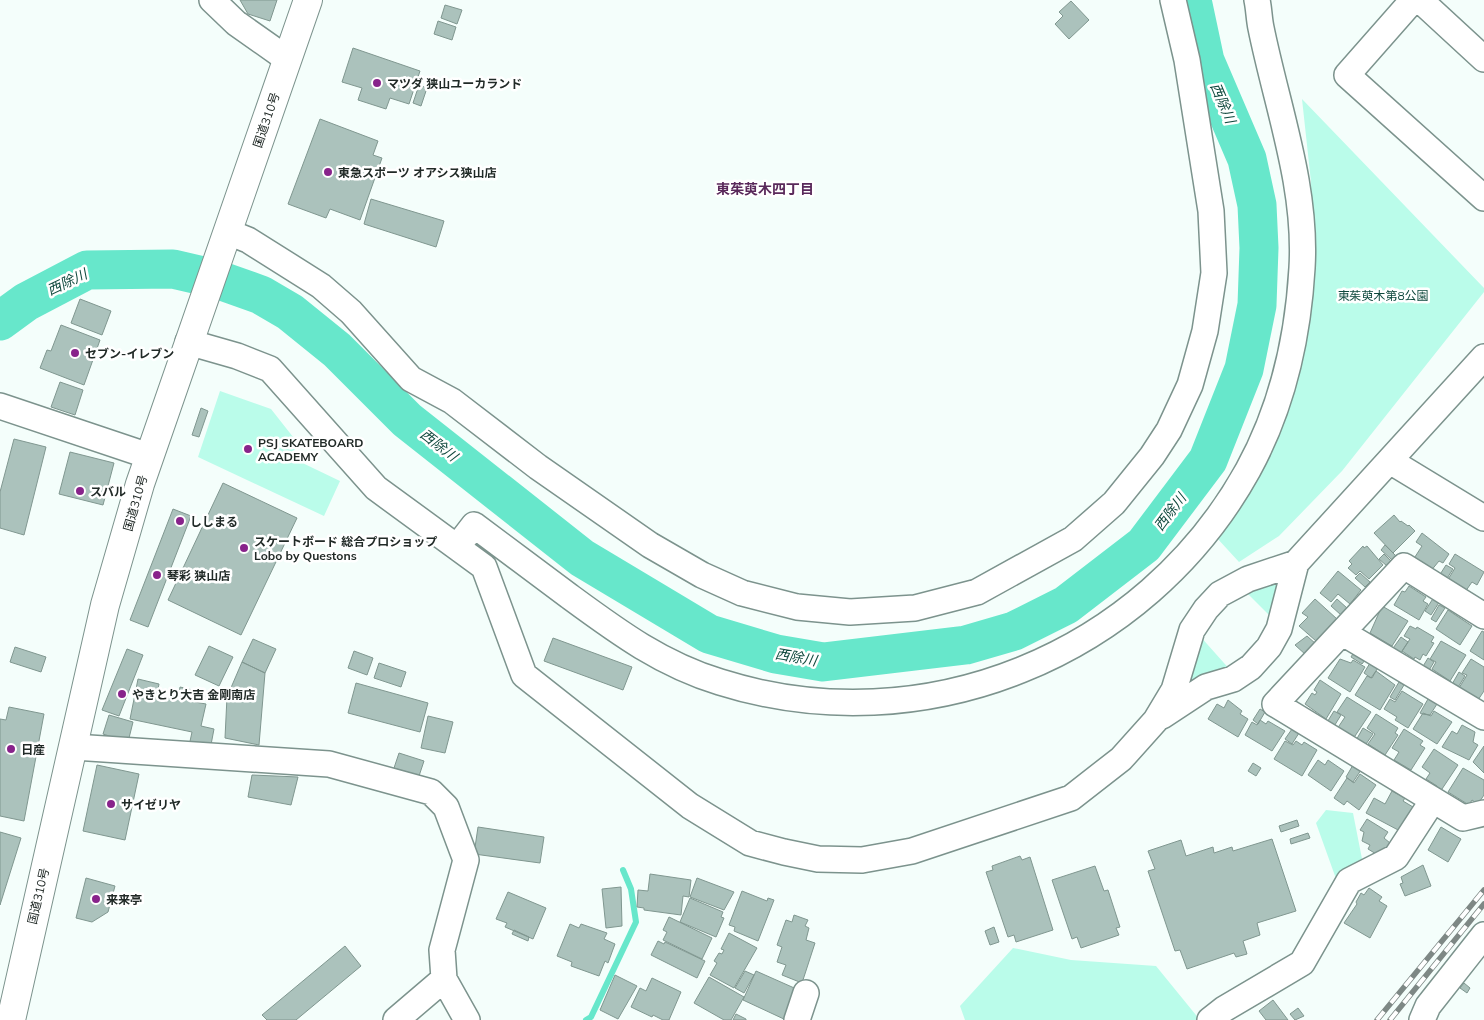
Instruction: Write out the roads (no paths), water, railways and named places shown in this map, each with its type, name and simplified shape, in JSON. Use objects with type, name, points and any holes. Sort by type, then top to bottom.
[{"type":"highway","name":"国道310号","points":[[11,1020],[105,605],[149,456],[308,0]]},
{"type":"street","points":[[212,0],[236,23],[287,59]]},
{"type":"street","points":[[226,238],[248,240],[321,286],[351,312],[411,379],[452,401],[546,473],[650,545],[702,575],[742,593],[797,607],[850,612],[924,605],[977,592],[1023,569],[1073,539],[1114,503],[1152,456],[1169,430],[1190,385],[1205,331],[1214,273],[1210,211],[1187,60],[1173,0]]},
{"type":"street","points":[[457,547],[474,525],[648,652],[681,669],[722,683],[795,700],[877,702],[924,698],[964,690],[1035,665],[1108,625],[1144,597],[1174,569],[1199,542],[1224,506],[1247,470],[1265,434],[1278,400],[1295,337],[1302,268],[1303,234],[1300,205],[1291,154],[1260,24],[1257,0]]},
{"type":"street","points":[[1413,0],[1347,75],[1484,198]]},
{"type":"street","points":[[1420,0],[1484,59]]},
{"type":"street","points":[[193,331],[237,356],[270,369],[376,488],[484,566],[524,675],[690,806],[750,844],[784,852],[818,858],[862,860],[912,851],[1071,798],[1122,759],[1156,720],[1174,690],[1192,630],[1206,609],[1220,594],[1248,579],[1296,563]]},
{"type":"street","points":[[1156,720],[1206,688],[1233,679],[1251,667],[1269,647],[1279,629],[1296,563],[1484,357]]},
{"type":"street","points":[[0,406],[149,456]]},
{"type":"street","points":[[1390,461],[1484,518]]},
{"type":"street","points":[[1484,616],[1404,566],[1276,704],[1463,818],[1484,813]]},
{"type":"street","points":[[1343,633],[1484,717]]},
{"type":"street","points":[[74,747],[329,764],[431,792],[446,807],[466,860],[442,950],[444,979],[467,1020]]},
{"type":"street","points":[[1210,1020],[1224,1009],[1302,962],[1349,882],[1396,858],[1433,800]]},
{"type":"street","points":[[1422,1020],[1428,1006],[1484,935]]},
{"type":"street","points":[[396,1020],[444,979]]},
{"type":"street","points":[[797,1020],[806,993]]},
{"type":"waterway","name":"西除川","points":[[0,321],[26,302],[87,270],[173,269],[216,279],[261,295],[290,312],[337,350],[407,420],[582,558],[709,634],[776,654],[823,662],[966,645],[1014,631],[1066,605],[1144,545],[1208,460],[1244,369],[1257,305],[1259,248],[1257,205],[1247,159],[1205,61],[1192,0]]},
{"type":"waterway","points":[[586,1020],[591,1017],[636,922],[631,889],[623,870]]},
{"type":"railway","points":[[1377,1020],[1484,890]]},
{"type":"railway","points":[[1390,1020],[1484,904]]},
{"type":"place","name":"マツダ 狭山ユーカランド","points":[[377,83]]},
{"type":"place","name":"東急スポーツ オアシス狭山店","points":[[328,172]]},
{"type":"place","name":"セブン-イレブン","points":[[75,353]]},
{"type":"place","name":"PSJ SKATEBOARD ACADEMY","points":[[248,449]]},
{"type":"place","name":"スバル","points":[[80,491]]},
{"type":"place","name":"ししまる","points":[[180,521]]},
{"type":"place","name":"スケートボード 総合プロショップ Lobo by Questons","points":[[244,548]]},
{"type":"place","name":"琴彩 狭山店","points":[[157,575]]},
{"type":"place","name":"やきとり大吉 金剛南店","points":[[122,694]]},
{"type":"place","name":"日産","points":[[11,749]]},
{"type":"place","name":"サイゼリヤ","points":[[111,804]]},
{"type":"place","name":"来来亭","points":[[96,899]]},
{"type":"district","name":"東茱萸木四丁目","points":[[765,189]]},
{"type":"park label","name":"東茱萸木第8公園","points":[[1383,295]]}]
